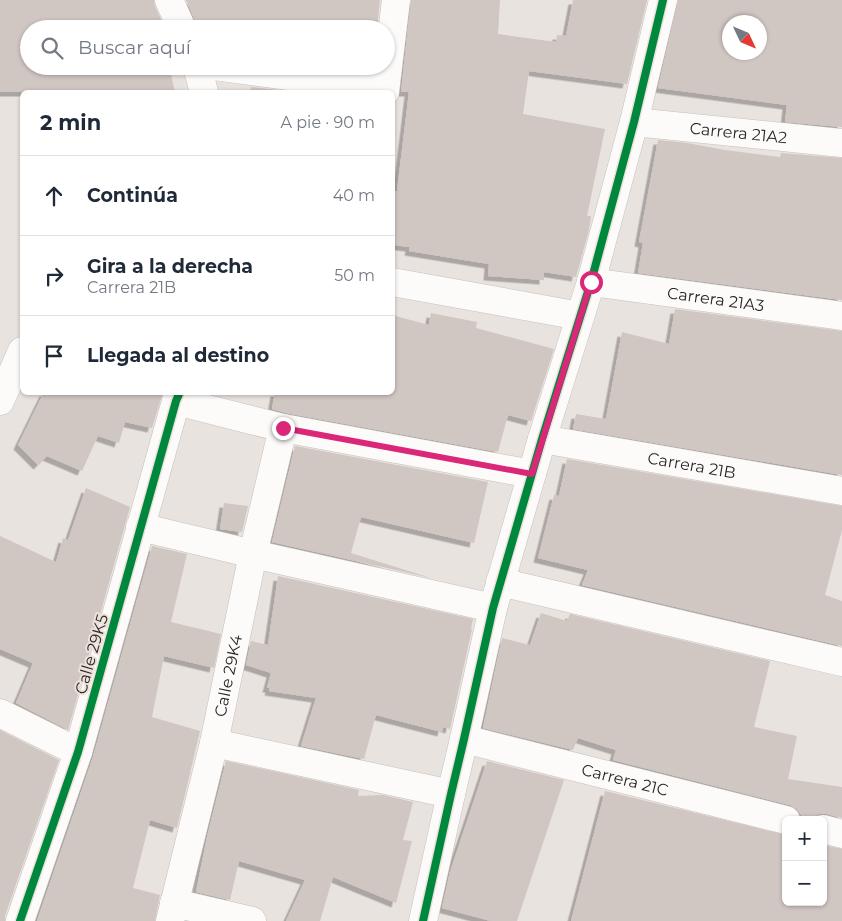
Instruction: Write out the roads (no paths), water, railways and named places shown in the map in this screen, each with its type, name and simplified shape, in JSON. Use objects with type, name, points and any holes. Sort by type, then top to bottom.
[{"type":"street","points":[[169,0],[178,20]]},
{"type":"street","points":[[394,20],[396,0]]},
{"type":"street","points":[[423,921],[492,608],[591,282],[634,122],[663,0]]},
{"type":"street","points":[[199,75],[203,90]]},
{"type":"street","points":[[278,75],[385,90],[387,75]]},
{"type":"street","name":"Carrera 21A2","points":[[634,122],[842,143]]},
{"type":"street","name":"Carrera 21A3","points":[[591,282],[842,316]]},
{"type":"street","points":[[395,283],[580,316]]},
{"type":"street","points":[[2,391],[20,355]]},
{"type":"street","points":[[178,397],[283,428],[532,474]]},
{"type":"street","name":"Calle 29K5","points":[[20,921],[78,752],[178,397]]},
{"type":"street","name":"Calle 29K4","points":[[172,912],[214,743],[253,554],[283,428]]},
{"type":"street","name":"Carrera 21B","points":[[542,439],[842,491]]},
{"type":"street","points":[[140,527],[492,608]]},
{"type":"street","points":[[500,582],[842,662]]},
{"type":"street","points":[[0,713],[78,752]]},
{"type":"street","name":"Carrera 21C","points":[[464,739],[782,819]]},
{"type":"street","points":[[214,743],[450,794]]},
{"type":"street","points":[[827,830],[842,834]]},
{"type":"street","points":[[172,912],[252,921]]}]
